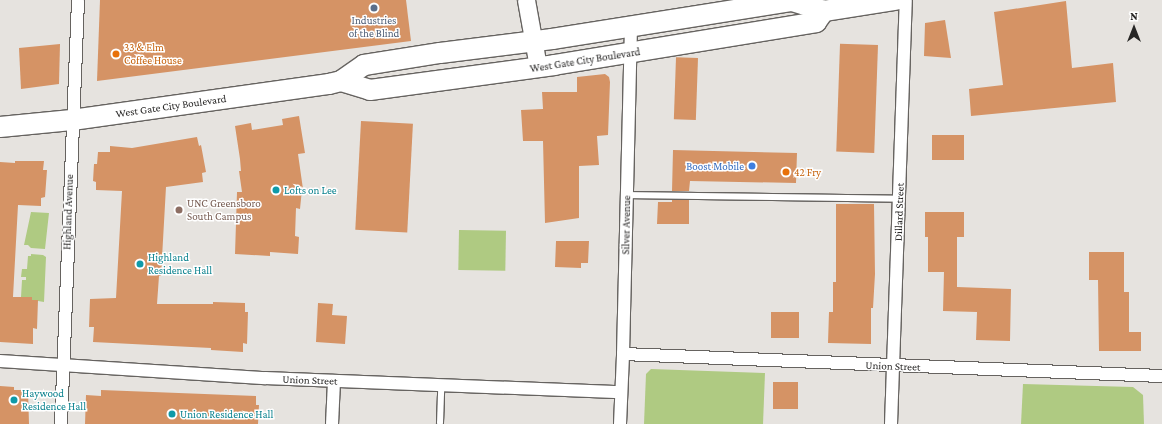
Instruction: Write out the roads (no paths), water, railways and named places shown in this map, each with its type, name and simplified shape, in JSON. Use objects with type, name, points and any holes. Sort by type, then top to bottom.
[{"type":"main road","name":"West Gate City Boulevard","points":[[341,81],[364,65],[631,27],[792,1],[824,11],[895,0]]},
{"type":"main road","name":"West Gate City Boulevard","points":[[0,127],[72,120],[341,81],[370,90],[538,67],[816,22],[824,11]]},
{"type":"street","name":"Highland Avenue","points":[[61,424],[78,0]]},
{"type":"street","points":[[526,0],[538,67]]},
{"type":"street","name":"Dillard Street","points":[[891,424],[906,0]]},
{"type":"street","name":"Silver Avenue","points":[[620,424],[631,27]]},
{"type":"street","name":"Union Street","points":[[623,354],[1162,376]]},
{"type":"street","name":"Union Street","points":[[0,361],[266,378],[621,392]]},
{"type":"street","points":[[332,424],[334,381]]},
{"type":"lane","points":[[627,195],[899,199]]},
{"type":"lane","points":[[440,423],[441,385]]},
{"type":"place","name":"Industries of the Blind","points":[[374,8]]},
{"type":"place","name":"33 & Elm Coffee House","points":[[116,54]]},
{"type":"place","name":"Boost Mobile","points":[[752,166]]},
{"type":"place","name":"42 Fry","points":[[786,172]]},
{"type":"place","name":"Lofts on Lee","points":[[276,190]]},
{"type":"place","name":"UNC Greensboro South Campus","points":[[179,210]]},
{"type":"place","name":"Highland Residence Hall","points":[[140,264]]},
{"type":"place","name":"Haywood Residence Hall","points":[[14,400]]},
{"type":"place","name":"Union Residence Hall","points":[[172,414]]}]
